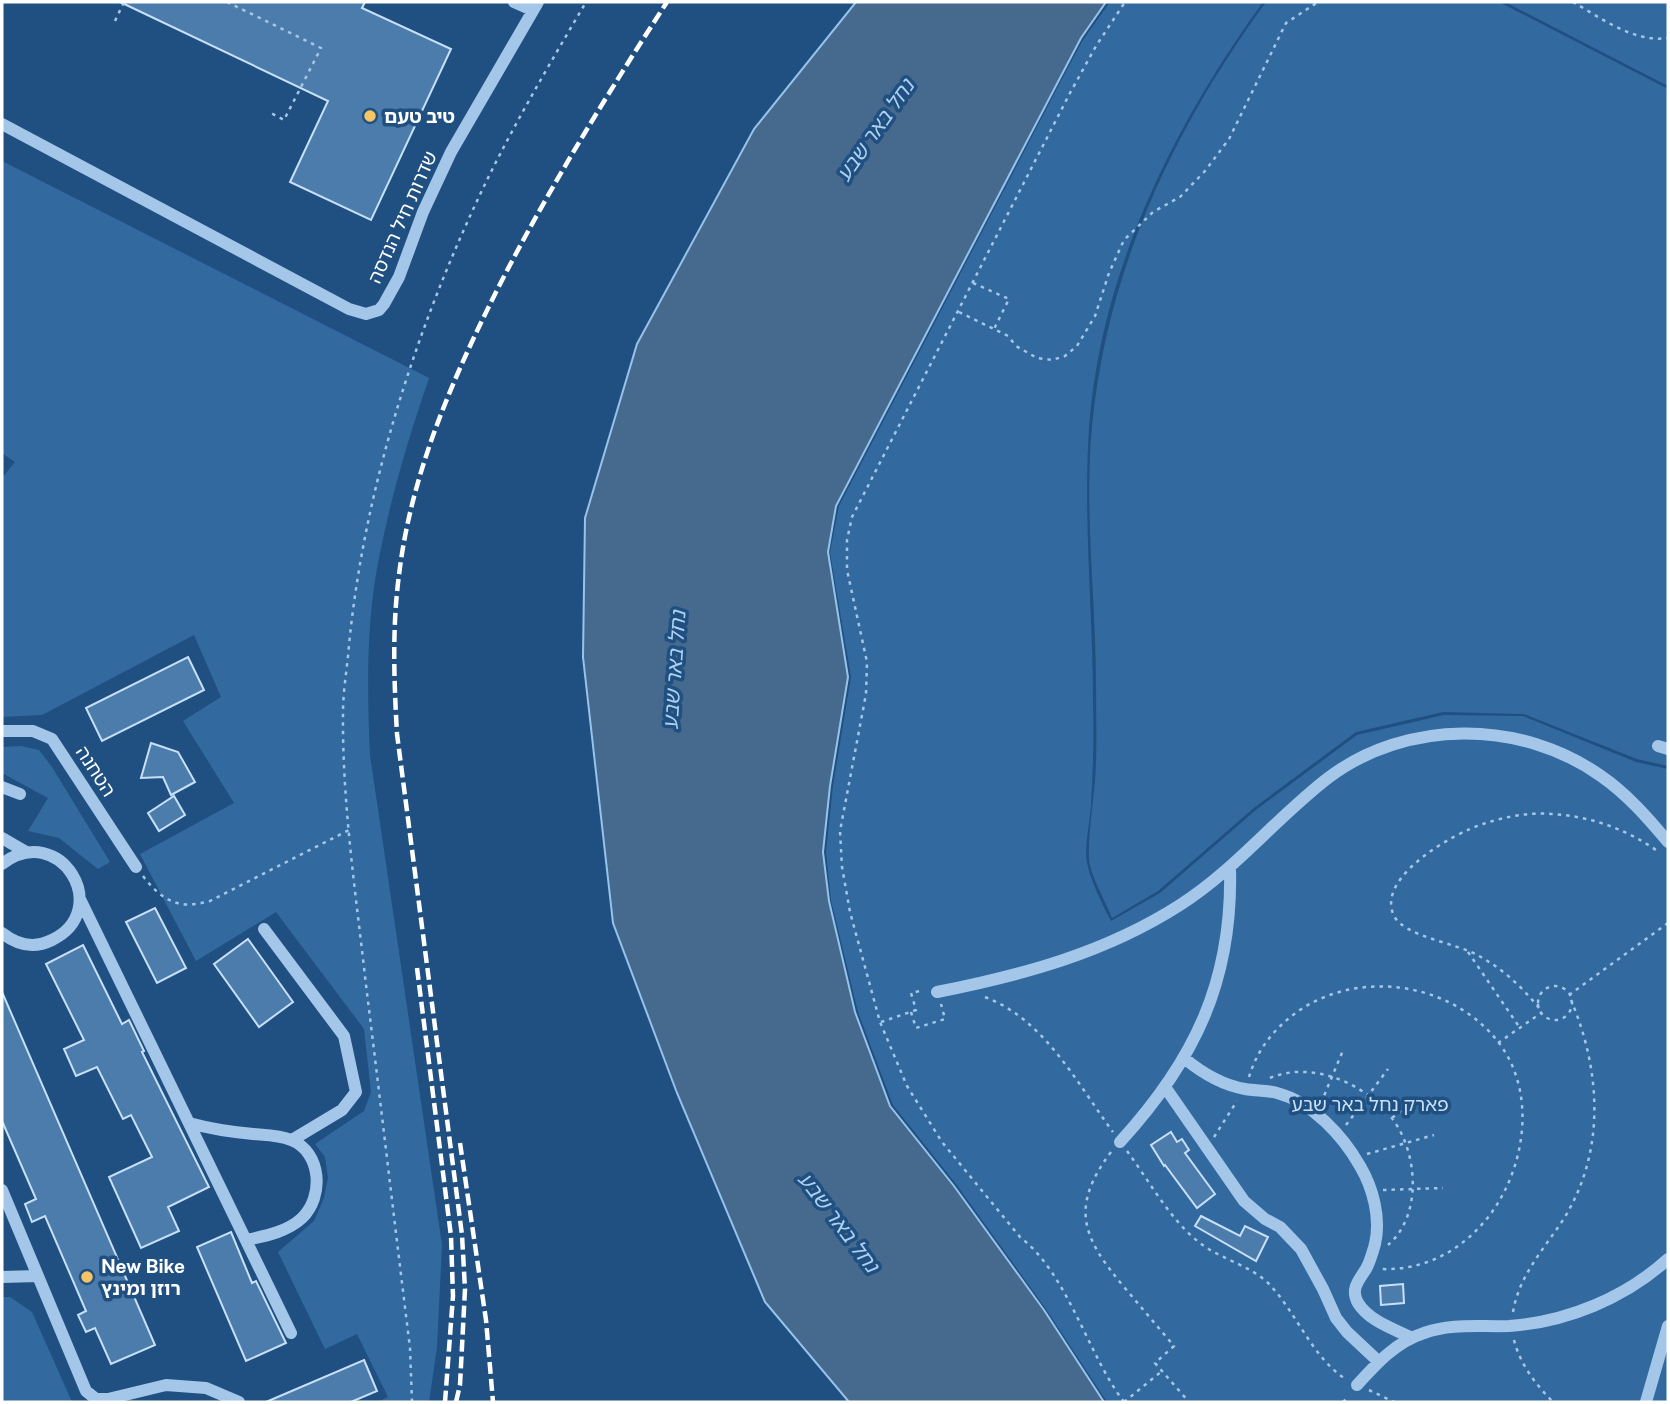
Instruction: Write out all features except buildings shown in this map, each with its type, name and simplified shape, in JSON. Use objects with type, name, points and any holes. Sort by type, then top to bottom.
[{"type":"street","points":[[514,2],[535,6]]},
{"type":"street","name":"שדרות חיל הנדסה","points":[[2,124],[349,309],[366,314],[379,310],[399,277],[423,212],[451,152],[535,6]]},
{"type":"street","name":"הטחנה","points":[[2,731],[33,731],[52,739],[135,867]]},
{"type":"street","points":[[937,992],[1060,962],[1111,943],[1152,923],[1230,868],[1287,812],[1331,776],[1377,751],[1423,737],[1470,732],[1515,737],[1559,752],[1600,775],[1638,807],[1668,842]]},
{"type":"street","points":[[2,787],[20,794]]},
{"type":"street","points":[[2,838],[26,852],[51,855],[66,865],[76,878],[80,899],[291,1333]]},
{"type":"street","points":[[2,864],[26,852]]},
{"type":"street","points":[[1120,1142],[1165,1087],[1184,1058],[1209,1006],[1219,978],[1230,918],[1230,868]]},
{"type":"street","points":[[2,933],[13,942],[29,946],[43,945],[64,934],[74,921],[80,899]]},
{"type":"street","points":[[264,929],[344,1036],[356,1092],[342,1110],[292,1140]]},
{"type":"street","points":[[1184,1058],[1213,1078],[1250,1090],[1277,1093],[1293,1100],[1316,1115],[1338,1136],[1355,1158],[1371,1191],[1377,1216],[1375,1242],[1366,1269],[1355,1289],[1358,1303],[1372,1317],[1412,1338]]},
{"type":"street","points":[[1165,1087],[1244,1201],[1280,1227],[1300,1249],[1324,1289],[1336,1318],[1379,1362]]},
{"type":"street","points":[[189,1122],[212,1129],[292,1140],[305,1149],[313,1160],[317,1174],[315,1196],[302,1218],[279,1232],[246,1240]]},
{"type":"street","points":[[2,1190],[86,1391],[96,1399],[108,1399],[166,1385],[206,1388],[239,1402]]},
{"type":"street","points":[[1357,1385],[1379,1362],[1412,1338],[1449,1327],[1544,1321],[1595,1305],[1643,1279],[1668,1259]]},
{"type":"street","points":[[2,1277],[38,1276]]},
{"type":"street","points":[[1646,1402],[1668,1326]]},
{"type":"path","points":[[115,21],[124,2]]},
{"type":"path","points":[[227,2],[321,48],[284,120],[269,112]]},
{"type":"path","points":[[412,1402],[410,1348],[349,830],[343,710],[352,603],[367,521],[388,442],[412,365],[459,239],[488,177],[586,2]]},
{"type":"path","points":[[1125,2],[1076,82],[852,517],[847,540],[847,570],[867,662],[866,694],[840,831],[850,912],[880,1022],[906,1086],[942,1142],[1047,1267],[1124,1402],[1162,1371]]},
{"type":"path","points":[[958,311],[1007,336],[1037,358],[1065,356],[1077,346],[1095,316],[1112,264],[1124,240],[1153,212],[1180,197],[1205,171],[1229,139],[1286,23],[1318,2]]},
{"type":"path","points":[[1573,2],[1622,29],[1641,36],[1668,38]]},
{"type":"path","points":[[973,283],[1009,299],[993,329]]},
{"type":"path","points":[[1539,1008],[1508,976],[1488,961],[1466,949],[1406,929],[1394,917],[1392,909],[1395,889],[1402,877],[1415,863],[1448,840],[1482,824],[1515,816],[1549,813],[1581,817],[1612,826],[1640,839],[1665,856]]},
{"type":"path","points":[[135,867],[155,892],[182,905],[197,905],[210,901],[349,830]]},
{"type":"path","points":[[1569,995],[1668,923]]},
{"type":"path","points":[[1466,949],[1520,1028]]},
{"type":"path","points":[[1250,1090],[1254,1061],[1268,1038],[1297,1012],[1342,990],[1373,985],[1405,987],[1438,997],[1469,1015],[1499,1043],[1514,1072],[1522,1103],[1522,1136],[1515,1168],[1501,1198],[1482,1225],[1459,1247],[1431,1262],[1400,1270],[1366,1269]]},
{"type":"path","points":[[880,1022],[916,1010],[911,993],[935,986],[945,1019],[916,1028],[911,1012]]},
{"type":"path","points":[[1553,1402],[1523,1363],[1516,1348],[1513,1325],[1515,1299],[1522,1281],[1566,1216],[1579,1187],[1594,1133],[1596,1108],[1591,1062],[1583,1031],[1571,1000],[1569,995],[1559,987],[1547,988],[1539,996],[1539,1008],[1541,1013],[1550,1019],[1560,1019],[1570,1010],[1571,1000]]},
{"type":"path","points":[[957,988],[999,1002],[1034,1026],[1187,1231],[1207,1249],[1265,1280],[1339,1376],[1394,1402]]},
{"type":"path","points":[[1499,1043],[1541,1013]]},
{"type":"path","points":[[1316,1115],[1344,1048]]},
{"type":"path","points":[[1338,1136],[1388,1069]]},
{"type":"path","points":[[1207,1149],[1250,1090],[1281,1073],[1312,1072],[1332,1077],[1368,1096],[1392,1118],[1405,1143],[1412,1189],[1406,1225],[1388,1246],[1372,1251]]},
{"type":"path","points":[[1392,1118],[1419,1097]]},
{"type":"path","points":[[1355,1158],[1434,1135]]},
{"type":"path","points":[[1120,1142],[1103,1163],[1090,1187],[1085,1212],[1086,1225],[1092,1244],[1104,1263],[1174,1346],[1155,1363],[1189,1402]]},
{"type":"path","points":[[1371,1191],[1443,1188]]},
{"type":"green space","name":"פארק נחל באר שבע","points":[[1110,2],[1263,2],[1199,99],[1146,203],[1108,313],[1096,370],[1087,462],[1093,767],[1086,857],[1094,884],[1111,921],[1160,893],[1257,809],[1357,735],[1444,715],[1523,716],[1636,762],[1668,769],[1668,1402],[1107,1402],[1046,1309],[956,1184],[893,1105],[858,1012],[831,900],[826,852],[833,786],[851,677],[830,552],[839,506],[1062,79],[1083,40]]},
{"type":"green space","points":[[1266,2],[1499,2],[1668,89],[1668,766],[1637,759],[1524,714],[1443,712],[1356,732],[1255,807],[1158,891],[1112,918],[1089,859],[1095,776],[1096,653],[1089,491],[1092,426],[1100,368],[1129,256],[1150,202],[1202,99]]},
{"type":"green space","points":[[1505,2],[1668,2],[1668,86]]},
{"type":"green space","points":[[2,161],[429,378],[401,466],[379,558],[372,606],[368,681],[370,755],[442,1245],[437,1347],[429,1402],[378,1402],[388,1397],[357,1334],[325,1349],[278,1252],[314,1221],[324,1198],[328,1178],[325,1157],[315,1144],[364,1111],[371,1092],[364,1029],[276,912],[196,961],[140,854],[234,803],[183,721],[221,697],[194,635],[42,715],[2,717],[2,478],[15,462],[2,453]]},
{"type":"green space","points":[[21,746],[39,750],[110,862],[98,869],[59,838],[28,831],[48,798],[2,773],[2,747]]},
{"type":"green space","points":[[2,1297],[10,1297],[32,1312],[72,1402],[2,1401]]},
{"type":"water","name":"נחל באר שבע","points":[[856,2],[1106,2],[1081,38],[836,506],[828,552],[848,677],[830,786],[823,852],[829,901],[855,1012],[890,1106],[954,1186],[1044,1310],[1104,1402],[849,1402],[765,1302],[677,1093],[613,923],[583,657],[585,518],[637,344],[754,129]]},
{"type":"railway","points":[[456,1402],[460,1385],[465,1289],[462,1235],[397,734],[394,654],[399,575],[405,537],[423,464],[464,358],[516,253],[557,180],[667,2]]},
{"type":"railway","points":[[417,968],[451,1236],[453,1296],[445,1402]]},
{"type":"railway","points":[[460,1143],[486,1320],[493,1402]]},
{"type":"place","name":"טיב טעם","points":[[370,116]]},
{"type":"place","name":"New Bike רוזן ומינץ","points":[[87,1277]]}]
